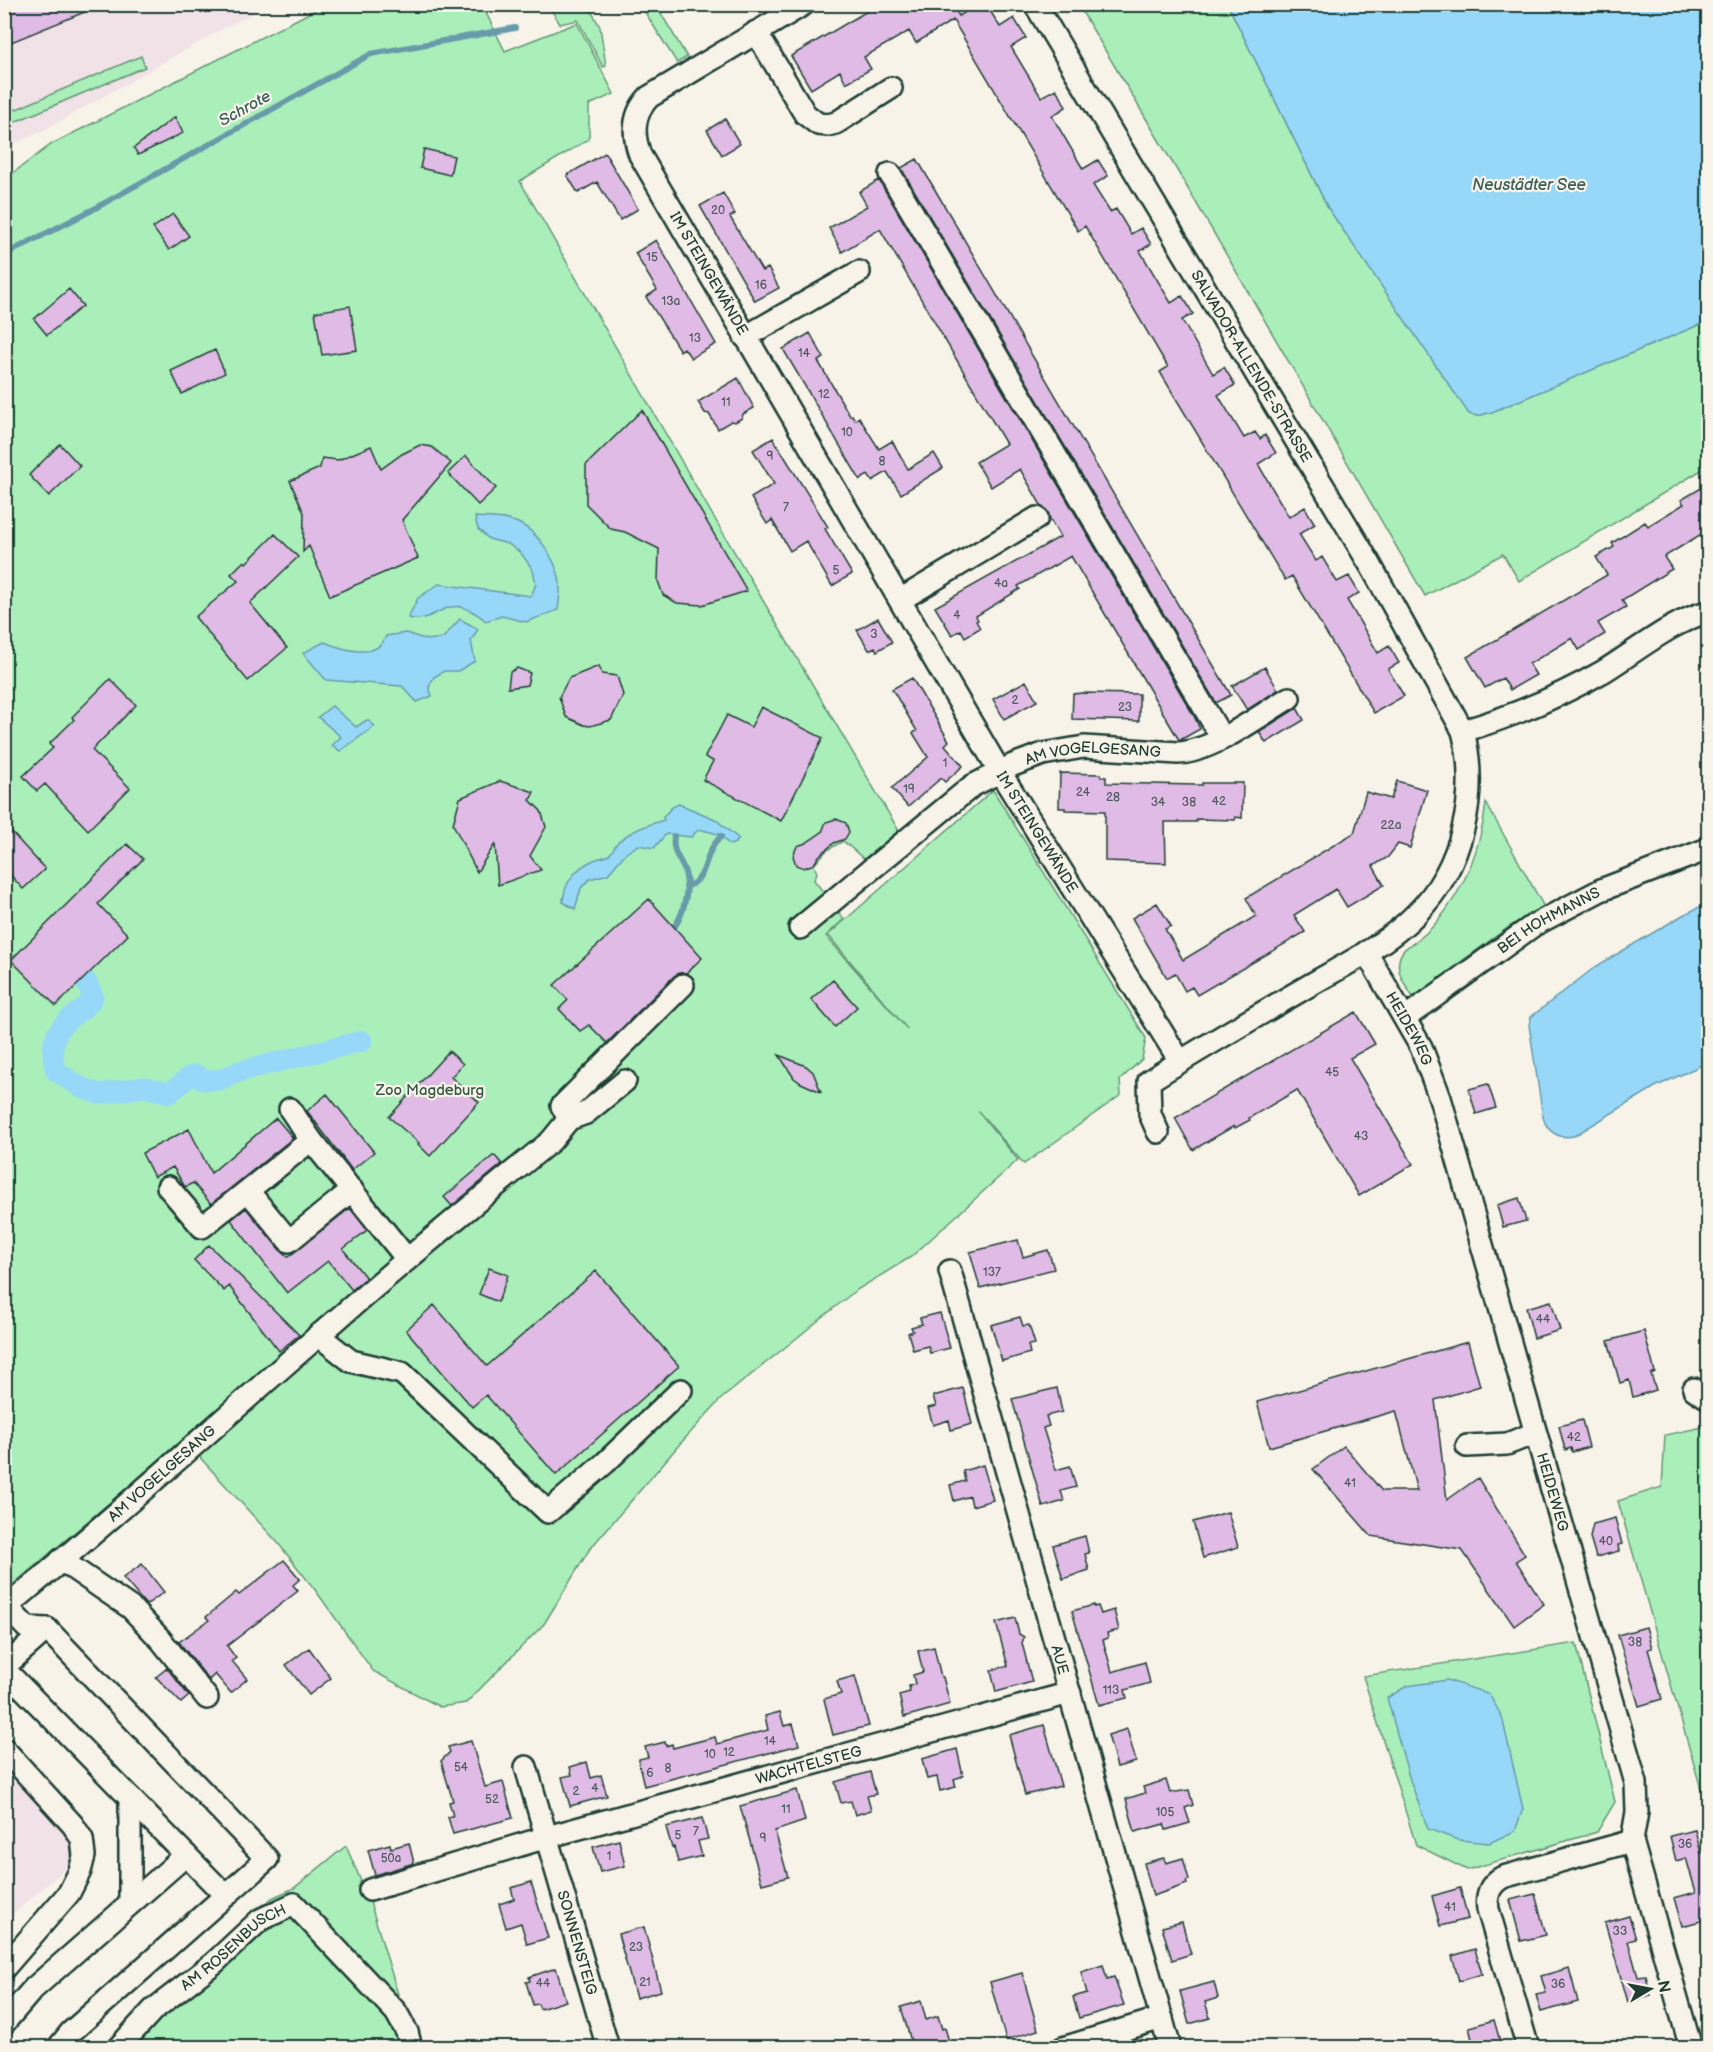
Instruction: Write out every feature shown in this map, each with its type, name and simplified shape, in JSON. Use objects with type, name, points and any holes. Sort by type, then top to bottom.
[{"type":"street","name":"IM STEINGEWÄNDE","points":[[804,4],[649,97],[639,110],[634,130],[642,162],[1000,772],[1180,1061]]},
{"type":"street","name":"SALVADOR-ALLENDE-STRASSE","points":[[1035,4],[1371,566],[1463,731],[1468,756],[1469,792],[1464,825],[1454,856],[1444,876],[1416,914],[1366,952]]},
{"type":"street","points":[[756,33],[803,111],[815,122],[828,125],[838,122],[891,88]]},
{"type":"street","points":[[890,174],[1222,738]]},
{"type":"street","points":[[745,337],[860,272]]},
{"type":"street","points":[[900,600],[1037,518]]},
{"type":"street","points":[[1463,731],[1514,714],[1561,694],[1604,671],[1686,620],[1708,612]]},
{"type":"street","name":"AM VOGELGESANG","points":[[800,928],[972,786],[1000,772],[1035,756],[1071,748],[1107,747],[1183,753],[1200,749],[1289,698]]},
{"type":"street","name":"BEI HOHMANNS","points":[[1405,1018],[1534,925],[1601,890],[1708,849]]},
{"type":"street","points":[[1158,1132],[1150,1114],[1149,1081],[1366,952]]},
{"type":"street","name":"HEIDEWEG","points":[[1366,952],[1405,1018],[1426,1057],[1434,1078],[1636,1783],[1637,1812],[1632,1841],[1691,2048]]},
{"type":"street","points":[[625,1081],[586,1113],[569,1119],[562,1106],[683,985]]},
{"type":"street","points":[[290,1109],[311,1140],[407,1259]]},
{"type":"street","name":"AM VOGELGESANG","points":[[6,1608],[192,1448],[318,1335],[551,1141],[569,1119]]},
{"type":"street","points":[[168,1187],[202,1227],[311,1140]]},
{"type":"street","points":[[248,1191],[289,1241],[352,1190]]},
{"type":"street","name":"AUE","points":[[950,1271],[1170,2048]]},
{"type":"street","points":[[318,1335],[351,1361],[402,1373],[548,1512],[605,1463],[681,1390]]},
{"type":"street","points":[[1467,1446],[1507,1444],[1535,1433]]},
{"type":"street","points":[[61,1560],[131,1608],[161,1640],[207,1698]]},
{"type":"street","points":[[6,1608],[27,1628],[47,1629],[267,1859],[71,2032],[58,2048]]},
{"type":"street","points":[[47,1629],[4,1668],[226,1896]]},
{"type":"street","name":"WACHTELSTEG","points":[[547,1837],[1070,1692]]},
{"type":"street","points":[[4,1749],[73,1825],[82,1839],[84,1856],[80,1872],[69,1893],[4,1968]]},
{"type":"street","name":"SONNENSTEIG","points":[[526,1767],[608,2048]]},
{"type":"street","points":[[130,1798],[130,1903]]},
{"type":"street","points":[[370,1890],[547,1837]]},
{"type":"street","points":[[1527,2048],[1488,1909],[1487,1900],[1490,1887],[1503,1877],[1632,1841]]},
{"type":"street","points":[[4,2023],[33,1989],[186,1855]]},
{"type":"street","name":"AM ROSENBUSCH","points":[[118,2048],[153,2010],[214,1963],[260,1920],[294,1904],[396,2012],[407,2032],[411,2048]]},
{"type":"street","points":[[1063,2048],[1162,2018]]},
{"type":"shaded area","points":[[4,5],[269,5],[46,129],[5,148]]},
{"type":"shaded area","points":[[4,1762],[65,1833],[73,1853],[73,1862],[5,1921]]},
{"type":"green space","name":"Zoo Magdeburg","points":[[325,5],[482,5],[505,51],[577,23],[614,94],[589,105],[589,139],[520,181],[709,509],[899,831],[864,859],[843,841],[826,851],[814,865],[817,873],[814,880],[844,919],[826,936],[908,1030],[828,935],[993,790],[1146,1038],[1142,1059],[1120,1080],[1121,1095],[1024,1164],[978,1111],[1018,1160],[911,1257],[855,1291],[721,1399],[589,1550],[544,1624],[466,1703],[440,1707],[373,1671],[316,1591],[278,1543],[184,1440],[5,1591],[5,179],[52,144]]},
{"type":"green space","points":[[548,5],[588,5],[600,27],[606,66],[603,67],[578,20],[560,24]]},
{"type":"green space","points":[[656,5],[687,57],[677,63],[643,9]]},
{"type":"green space","points":[[1078,5],[1228,5],[1328,208],[1470,414],[1477,416],[1492,412],[1708,321],[1708,466],[1519,581],[1503,554],[1425,596],[1187,187]]},
{"type":"green space","points":[[141,56],[145,67],[5,126],[5,114]]},
{"type":"green space","points":[[1486,803],[1544,907],[1509,927],[1459,963],[1447,979],[1414,999],[1401,976],[1398,966],[1400,956],[1437,922],[1464,881],[1476,851]]},
{"type":"green space","points":[[1708,1426],[1708,1813],[1618,1501],[1662,1487],[1665,1435]]},
{"type":"green space","points":[[1576,1643],[1615,1802],[1597,1832],[1467,1870],[1416,1845],[1363,1676]]},
{"type":"green space","points":[[346,1846],[370,1902],[414,2047],[103,2048],[272,1898],[294,1888]]},
{"type":"water","name":"Neustädter See","points":[[1228,5],[1708,5],[1708,321],[1492,412],[1477,416],[1469,414],[1328,208]]},
{"type":"water","points":[[475,517],[499,518],[517,522],[535,535],[554,562],[559,577],[558,610],[526,622],[502,616],[486,621],[472,611],[461,607],[443,609],[419,619],[408,618],[418,598],[439,584],[531,596],[536,584],[533,570],[521,553],[508,544],[489,539],[478,529]]},
{"type":"water","points":[[460,619],[478,629],[471,641],[475,661],[458,671],[444,671],[434,677],[429,687],[432,696],[417,702],[402,686],[326,680],[303,653],[324,642],[349,650],[367,651],[381,644],[386,636],[406,633],[427,640],[443,638]]},
{"type":"water","points":[[332,706],[356,727],[367,720],[375,726],[340,751],[332,745],[341,737],[318,717]]},
{"type":"water","points":[[679,804],[715,819],[739,839],[730,845],[718,834],[699,829],[691,837],[666,834],[654,848],[638,845],[625,854],[608,874],[590,879],[581,888],[575,909],[563,902],[568,882],[581,867],[609,855],[618,842],[628,834],[664,820],[663,817],[672,807]]},
{"type":"water","points":[[1708,903],[1708,1062],[1655,1087],[1574,1136],[1554,1133],[1547,1127],[1543,1117],[1529,1025],[1531,1017],[1595,967],[1683,915]]},
{"type":"water","points":[[1708,1098],[1708,1242],[1705,1212]]},
{"type":"water","points":[[1447,1680],[1489,1694],[1502,1717],[1523,1809],[1515,1831],[1489,1843],[1458,1840],[1428,1829],[1410,1780],[1387,1698],[1407,1686]]},
{"type":"building","points":[[4,4],[102,4],[102,5],[4,45]]},
{"type":"building","points":[[879,4],[952,4],[959,16],[979,4],[986,4],[1000,27],[1014,18],[1026,38],[1011,47],[1041,97],[1056,89],[1066,107],[1052,116],[1083,169],[1098,160],[1108,176],[1093,185],[1110,212],[1116,209],[1131,234],[1141,228],[1151,244],[1140,251],[1171,303],[1182,296],[1188,305],[1193,314],[1182,320],[1213,374],[1224,367],[1235,385],[1218,395],[1244,438],[1255,432],[1260,439],[1265,435],[1276,453],[1258,464],[1289,517],[1305,507],[1315,524],[1299,534],[1316,561],[1322,557],[1337,582],[1349,576],[1359,593],[1347,600],[1378,653],[1389,646],[1399,663],[1388,669],[1404,696],[1374,713],[1292,576],[1285,580],[1160,372],[1168,367],[1085,226],[1078,231],[953,20],[916,43],[909,31],[864,57],[871,69],[846,83],[840,71],[811,89],[791,56]]},
{"type":"building","points":[[175,117],[183,133],[138,155],[134,148]]},
{"type":"building","points":[[725,119],[740,144],[722,155],[707,130]]},
{"type":"building","points":[[424,149],[454,156],[450,175],[420,168]]},
{"type":"building","points":[[605,153],[638,209],[620,220],[597,182],[578,193],[567,175]]},
{"type":"building","points":[[917,159],[1231,695],[1216,703],[901,168]]},
{"type":"building","points":[[879,180],[1200,729],[1179,740],[1071,556],[1018,586],[1020,589],[976,616],[980,628],[965,637],[961,630],[952,635],[935,607],[1060,537],[1048,512],[1042,507],[1020,469],[991,487],[976,462],[1006,444],[880,229],[842,252],[829,228],[867,206],[859,192]]},
{"type":"building","points":[[723,193],[735,214],[730,217],[762,271],[768,268],[779,288],[755,301],[700,206]]},
{"type":"building","points":[[173,214],[189,236],[169,250],[153,228]]},
{"type":"building","points":[[656,240],[716,344],[691,358],[684,348],[680,351],[646,297],[657,290],[635,253]]},
{"type":"building","points":[[69,289],[83,306],[47,335],[34,319]]},
{"type":"building","points":[[350,306],[357,350],[322,355],[315,312]]},
{"type":"building","points":[[810,333],[824,358],[818,361],[850,416],[852,415],[855,420],[859,417],[879,449],[892,441],[908,469],[934,453],[943,468],[901,494],[887,472],[872,481],[868,475],[860,480],[783,349]]},
{"type":"building","points":[[215,350],[225,373],[182,394],[171,371]]},
{"type":"building","points":[[738,378],[754,408],[743,414],[742,418],[735,422],[731,421],[718,429],[698,402]]},
{"type":"building","points":[[642,410],[747,591],[702,605],[677,603],[663,595],[658,581],[659,549],[625,532],[611,529],[586,504],[586,465]]},
{"type":"building","points":[[773,438],[828,527],[825,529],[852,574],[832,586],[806,541],[790,551],[772,520],[767,524],[751,498],[774,484],[753,450]]},
{"type":"building","points":[[60,444],[80,466],[49,496],[29,475]]},
{"type":"building","points":[[420,445],[432,447],[451,463],[402,520],[418,558],[330,596],[309,546],[303,552],[304,513],[290,481],[320,468],[322,458],[338,460],[371,446],[381,469]]},
{"type":"building","points":[[466,456],[496,488],[478,505],[448,473]]},
{"type":"building","points":[[1708,484],[1708,530],[1664,557],[1672,569],[1622,600],[1626,607],[1598,623],[1605,634],[1579,650],[1572,638],[1529,664],[1536,675],[1510,690],[1503,678],[1485,688],[1467,657],[1607,575],[1596,557],[1614,547],[1612,543],[1645,522],[1648,526],[1684,504],[1681,500]]},
{"type":"building","points":[[275,534],[298,557],[250,603],[287,648],[248,681],[195,617],[238,581],[231,574],[244,561],[246,563]]},
{"type":"building","points":[[878,618],[892,642],[877,651],[875,647],[869,650],[857,630]]},
{"type":"building","points":[[599,666],[602,674],[617,676],[623,695],[611,720],[590,726],[584,725],[566,717],[559,697],[569,678]]},
{"type":"building","points":[[1265,667],[1278,690],[1247,710],[1232,686]]},
{"type":"building","points":[[517,668],[530,673],[527,685],[508,688],[510,672]]},
{"type":"building","points":[[912,678],[949,741],[945,745],[963,766],[945,782],[941,778],[908,807],[892,788],[928,757],[913,733],[917,731],[892,689]]},
{"type":"building","points":[[110,679],[136,705],[92,750],[130,788],[88,830],[45,784],[37,791],[23,776],[53,748],[49,744],[74,720],[72,717]]},
{"type":"building","points":[[1026,681],[1037,701],[1004,719],[993,699]]},
{"type":"building","points":[[1073,694],[1139,694],[1139,721],[1072,719]]},
{"type":"building","points":[[761,707],[823,738],[781,821],[703,780],[713,761],[705,757],[727,715],[751,727]]},
{"type":"building","points":[[1297,708],[1304,720],[1266,743],[1259,732]]},
{"type":"building","points":[[1060,773],[1100,774],[1101,777],[1106,777],[1106,783],[1202,785],[1202,783],[1243,783],[1242,818],[1165,822],[1166,863],[1105,861],[1105,811],[1059,808]]},
{"type":"building","points":[[500,781],[534,792],[530,800],[541,811],[546,827],[530,856],[541,870],[498,885],[495,844],[477,872],[453,824],[460,798]]},
{"type":"building","points":[[1397,781],[1427,790],[1410,848],[1398,844],[1388,857],[1373,866],[1384,885],[1347,907],[1336,889],[1294,915],[1305,932],[1197,995],[1192,987],[1185,991],[1175,973],[1167,978],[1132,918],[1157,903],[1171,926],[1165,929],[1183,960],[1256,916],[1246,898],[1354,833],[1366,792],[1391,799]]},
{"type":"building","points":[[836,819],[846,823],[849,832],[845,839],[834,843],[819,856],[814,864],[804,868],[796,865],[793,856],[797,846],[822,832],[826,822]]},
{"type":"building","points":[[4,824],[45,869],[23,889],[4,868]]},
{"type":"building","points":[[127,844],[143,859],[98,904],[128,935],[56,1006],[11,960]]},
{"type":"building","points":[[649,899],[702,958],[686,973],[674,976],[607,1043],[589,1025],[580,1031],[559,1009],[568,1000],[554,985]]},
{"type":"building","points":[[833,980],[857,1007],[835,1027],[811,999]]},
{"type":"building","points":[[1356,1012],[1375,1044],[1350,1058],[1413,1164],[1359,1196],[1297,1090],[1249,1118],[1250,1120],[1235,1128],[1234,1126],[1193,1150],[1175,1118]]},
{"type":"building","points":[[449,1051],[463,1064],[451,1077],[479,1102],[430,1156],[419,1143],[389,1117]]},
{"type":"building","points":[[779,1055],[806,1066],[813,1072],[821,1092],[794,1078]]},
{"type":"building","points":[[1488,1084],[1496,1108],[1476,1114],[1469,1089]]},
{"type":"building","points":[[327,1094],[374,1152],[352,1170],[307,1111]]},
{"type":"building","points":[[276,1118],[293,1138],[211,1204],[193,1183],[185,1187],[173,1167],[154,1177],[142,1153],[189,1129],[211,1173]]},
{"type":"building","points":[[494,1155],[502,1164],[452,1206],[444,1197]]},
{"type":"building","points":[[1519,1198],[1526,1221],[1503,1227],[1497,1205]]},
{"type":"building","points":[[246,1208],[288,1257],[350,1208],[367,1230],[343,1249],[366,1278],[352,1290],[328,1261],[287,1293],[231,1220]]},
{"type":"building","points":[[1018,1240],[1023,1257],[1048,1250],[1054,1269],[980,1288],[970,1252]]},
{"type":"building","points":[[209,1245],[299,1335],[279,1351],[229,1286],[224,1291],[194,1260]]},
{"type":"building","points":[[489,1268],[508,1275],[498,1302],[479,1294]]},
{"type":"building","points":[[596,1271],[679,1366],[556,1475],[486,1395],[472,1407],[406,1330],[434,1305],[487,1366]]},
{"type":"building","points":[[1551,1301],[1560,1330],[1534,1338],[1526,1308]]},
{"type":"building","points":[[940,1313],[950,1348],[930,1353],[928,1346],[913,1350],[908,1333],[913,1331],[911,1327],[922,1324],[920,1318]]},
{"type":"building","points":[[1020,1317],[1023,1326],[1029,1325],[1035,1344],[1028,1345],[1030,1353],[1002,1361],[991,1325]]},
{"type":"building","points":[[1644,1331],[1655,1372],[1651,1374],[1656,1390],[1633,1397],[1629,1380],[1620,1383],[1608,1341]]},
{"type":"building","points":[[1468,1342],[1480,1386],[1435,1400],[1447,1500],[1478,1478],[1525,1555],[1516,1561],[1544,1604],[1514,1626],[1462,1550],[1371,1536],[1313,1469],[1344,1446],[1382,1491],[1417,1491],[1396,1411],[1269,1447],[1257,1402]]},
{"type":"building","points":[[963,1388],[972,1424],[951,1430],[949,1420],[933,1425],[928,1408],[936,1406],[933,1396]]},
{"type":"building","points":[[1057,1388],[1062,1412],[1046,1416],[1049,1426],[1043,1428],[1056,1470],[1070,1466],[1076,1487],[1061,1491],[1064,1501],[1043,1507],[1012,1399]]},
{"type":"building","points":[[1582,1420],[1589,1447],[1572,1452],[1571,1448],[1565,1450],[1559,1426]]},
{"type":"building","points":[[983,1465],[993,1500],[972,1506],[970,1496],[954,1501],[950,1485],[965,1481],[963,1471]]},
{"type":"building","points":[[1228,1512],[1238,1547],[1203,1558],[1193,1522]]},
{"type":"building","points":[[1615,1518],[1622,1544],[1618,1545],[1619,1551],[1596,1557],[1590,1537],[1593,1524]]},
{"type":"building","points":[[1085,1536],[1089,1553],[1085,1554],[1089,1570],[1063,1579],[1053,1545]]},
{"type":"building","points":[[284,1560],[300,1579],[293,1585],[298,1591],[227,1646],[236,1658],[232,1661],[247,1679],[231,1693],[215,1674],[209,1680],[179,1642],[209,1620],[206,1617],[236,1592],[239,1595]]},
{"type":"building","points":[[142,1564],[164,1592],[146,1605],[123,1578]]},
{"type":"building","points":[[1094,1605],[1094,1607],[1098,1606],[1101,1614],[1114,1610],[1119,1630],[1107,1633],[1108,1638],[1103,1640],[1112,1672],[1145,1662],[1150,1683],[1125,1690],[1127,1698],[1099,1705],[1072,1611]]},
{"type":"building","points":[[1015,1618],[1019,1634],[1024,1637],[1022,1643],[1032,1682],[996,1692],[991,1670],[1008,1666],[996,1623]]},
{"type":"building","points":[[1646,1627],[1652,1648],[1648,1649],[1662,1699],[1639,1706],[1618,1635]]},
{"type":"building","points":[[934,1647],[950,1704],[904,1717],[899,1695],[910,1692],[909,1686],[915,1684],[913,1675],[923,1672],[918,1651]]},
{"type":"building","points":[[309,1648],[331,1678],[309,1695],[286,1665]]},
{"type":"building","points":[[167,1668],[189,1696],[181,1703],[156,1677]]},
{"type":"building","points":[[855,1676],[869,1726],[833,1735],[824,1699],[841,1694],[837,1681]]},
{"type":"building","points":[[780,1712],[784,1726],[793,1724],[799,1745],[644,1786],[639,1759],[648,1757],[645,1747],[665,1742],[666,1746],[672,1744],[673,1748],[715,1737],[717,1744],[768,1730],[765,1716]]},
{"type":"building","points":[[1044,1725],[1061,1786],[1025,1795],[1009,1735]]},
{"type":"building","points":[[1127,1729],[1136,1762],[1117,1767],[1108,1735]]},
{"type":"building","points":[[471,1741],[485,1787],[503,1782],[513,1818],[453,1834],[448,1817],[453,1816],[449,1802],[453,1801],[441,1761],[450,1752],[448,1747]]},
{"type":"building","points":[[957,1749],[963,1776],[954,1779],[956,1787],[940,1791],[937,1777],[927,1779],[922,1759]]},
{"type":"building","points":[[587,1762],[591,1778],[601,1775],[607,1796],[570,1806],[562,1777],[572,1775],[570,1767]]},
{"type":"building","points":[[870,1772],[876,1794],[867,1796],[871,1810],[855,1815],[851,1801],[841,1803],[835,1782]]},
{"type":"building","points":[[1166,1780],[1170,1793],[1189,1790],[1193,1805],[1185,1808],[1190,1823],[1166,1830],[1164,1824],[1135,1832],[1126,1799],[1145,1793],[1143,1787]]},
{"type":"building","points":[[797,1790],[805,1821],[775,1831],[788,1877],[762,1884],[740,1806]]},
{"type":"building","points":[[702,1818],[708,1839],[698,1841],[702,1856],[678,1862],[666,1827]]},
{"type":"building","points":[[1695,1830],[1701,1853],[1708,1851],[1708,1919],[1682,1926],[1674,1898],[1696,1892],[1686,1858],[1676,1861],[1670,1836]]},
{"type":"building","points":[[619,1840],[625,1866],[600,1872],[593,1847]]},
{"type":"building","points":[[409,1843],[414,1863],[375,1875],[368,1850],[390,1844],[391,1848]]},
{"type":"building","points":[[1164,1858],[1166,1863],[1183,1858],[1189,1880],[1186,1881],[1187,1884],[1153,1896],[1144,1863]]},
{"type":"building","points":[[531,1882],[548,1938],[527,1944],[521,1923],[506,1928],[499,1904],[514,1899],[511,1888]]},
{"type":"building","points":[[1460,1888],[1468,1919],[1440,1926],[1432,1896]]},
{"type":"building","points":[[1535,1894],[1546,1935],[1521,1941],[1510,1900]]},
{"type":"building","points":[[1629,1916],[1636,1939],[1628,1941],[1638,1977],[1646,1976],[1651,1996],[1628,2002],[1605,1923]]},
{"type":"building","points":[[1182,1922],[1191,1954],[1172,1960],[1162,1927]]},
{"type":"building","points":[[644,1927],[661,1991],[636,1998],[618,1934]]},
{"type":"building","points":[[1475,1949],[1482,1974],[1459,1981],[1452,1956]]},
{"type":"building","points":[[1103,1965],[1107,1979],[1114,1977],[1124,2005],[1079,2018],[1073,1997],[1087,1993],[1081,1972]]},
{"type":"building","points":[[556,1968],[566,2001],[540,2009],[538,2004],[533,2005],[526,1982],[530,1981],[529,1977]]},
{"type":"building","points":[[1569,1968],[1578,2002],[1541,2012],[1536,1995],[1546,1993],[1541,1976]]},
{"type":"building","points":[[1022,1973],[1038,2030],[1006,2040],[990,1982]]},
{"type":"building","points":[[1214,1982],[1218,1998],[1205,2002],[1210,2018],[1189,2024],[1180,1991]]},
{"type":"building","points":[[921,2001],[926,2020],[938,2016],[942,2029],[945,2028],[951,2048],[913,2048],[901,2007]]},
{"type":"building","points":[[1494,2020],[1502,2048],[1474,2048],[1469,2027]]},
{"type":"waterway","name":"Schrote","points":[[4,259],[12,251],[92,210],[371,54],[515,28]]},
{"type":"waterway","points":[[674,836],[674,849],[687,881],[682,913],[675,926]]},
{"type":"waterway","points":[[686,887],[700,877],[711,850],[721,836]]},
{"type":"waterway","points":[[86,981],[93,996],[87,1006],[61,1028],[54,1040],[53,1055],[56,1071],[82,1088],[99,1094],[144,1087],[170,1093],[189,1077],[197,1075],[203,1080],[219,1080],[241,1071],[362,1041]]}]
